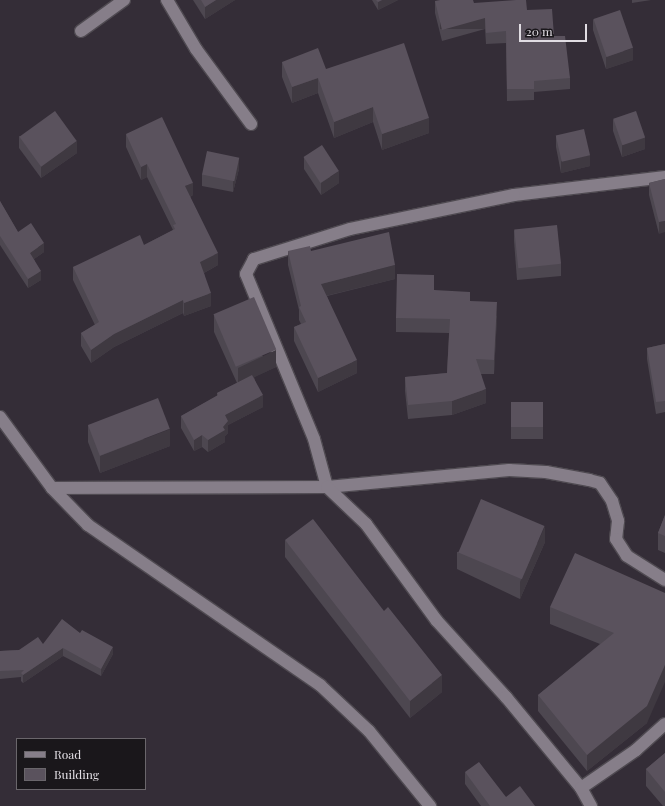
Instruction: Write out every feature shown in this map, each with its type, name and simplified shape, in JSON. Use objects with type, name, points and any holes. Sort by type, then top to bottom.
[{"type":"street","points":[[82,31],[124,0]]},
{"type":"street","points":[[167,0],[196,49],[251,124]]},
{"type":"street","points":[[591,806],[581,788],[506,697],[437,621],[366,524],[327,487],[314,439],[246,274],[254,259],[350,229],[514,195],[665,176]]},
{"type":"street","points":[[0,416],[52,488],[88,525],[320,684],[369,731],[430,806]]},
{"type":"street","points":[[52,488],[327,487],[509,470],[546,472],[600,483],[612,501],[618,521],[616,539],[627,556],[665,580]]},
{"type":"street","points":[[581,788],[636,750],[665,724]]},
{"type":"building","points":[[201,0],[216,0],[205,7]]},
{"type":"building","points":[[473,0],[474,3],[526,0],[527,10],[552,9],[554,36],[565,36],[570,78],[534,81],[534,89],[507,89],[506,31],[486,33],[485,18],[442,30],[435,1]]},
{"type":"building","points":[[620,10],[633,48],[607,57],[594,19]]},
{"type":"building","points":[[404,43],[429,118],[382,134],[373,107],[334,122],[318,78],[292,87],[282,62],[318,48],[326,69]]},
{"type":"building","points":[[55,111],[77,141],[41,167],[19,137]]},
{"type":"building","points":[[636,111],[645,137],[622,145],[613,119]]},
{"type":"building","points":[[162,117],[193,183],[185,186],[218,253],[200,262],[211,293],[184,303],[183,300],[114,334],[91,350],[81,333],[99,322],[73,267],[140,235],[144,245],[175,229],[173,225],[176,224],[147,164],[141,167],[126,134]]},
{"type":"building","points":[[584,129],[590,155],[562,162],[556,136]]},
{"type":"building","points":[[322,145],[339,171],[320,183],[304,157]]},
{"type":"building","points":[[207,151],[239,158],[234,181],[202,174]]},
{"type":"building","points":[[665,179],[665,221],[659,222],[649,183]]},
{"type":"building","points":[[0,201],[18,232],[31,223],[44,243],[30,253],[41,271],[28,279],[0,236]]},
{"type":"building","points":[[557,225],[561,264],[518,268],[514,229]]},
{"type":"building","points":[[389,232],[395,265],[321,284],[357,360],[318,378],[294,327],[306,322],[299,307],[301,306],[288,251],[310,246],[311,251]]},
{"type":"building","points":[[397,274],[434,275],[434,290],[470,292],[470,301],[497,302],[494,360],[476,359],[486,389],[452,401],[408,405],[405,377],[447,373],[450,319],[396,318]]},
{"type":"building","points":[[254,297],[276,349],[236,367],[213,314]]},
{"type":"building","points":[[665,344],[665,401],[656,402],[647,348]]},
{"type":"building","points":[[252,375],[263,395],[225,415],[228,421],[223,427],[225,430],[208,440],[202,435],[194,440],[181,416],[218,395],[217,393]]},
{"type":"building","points":[[158,398],[170,429],[100,456],[88,425]]},
{"type":"building","points":[[511,402],[543,402],[543,427],[511,427]]},
{"type":"building","points":[[481,499],[545,526],[522,579],[458,552]]},
{"type":"building","points":[[665,515],[665,536],[658,533]]},
{"type":"building","points":[[313,519],[384,611],[388,607],[442,675],[410,701],[285,540]]},
{"type":"building","points":[[575,553],[665,593],[665,665],[647,706],[587,755],[538,695],[614,633],[550,607]]},
{"type":"building","points":[[62,619],[80,633],[82,630],[113,647],[101,669],[63,648],[23,675],[21,673],[24,670],[0,671],[0,651],[19,650],[38,637],[43,644]]},
{"type":"building","points":[[665,753],[665,792],[646,769]]},
{"type":"building","points":[[479,762],[506,797],[520,786],[535,806],[490,806],[465,772]]}]
